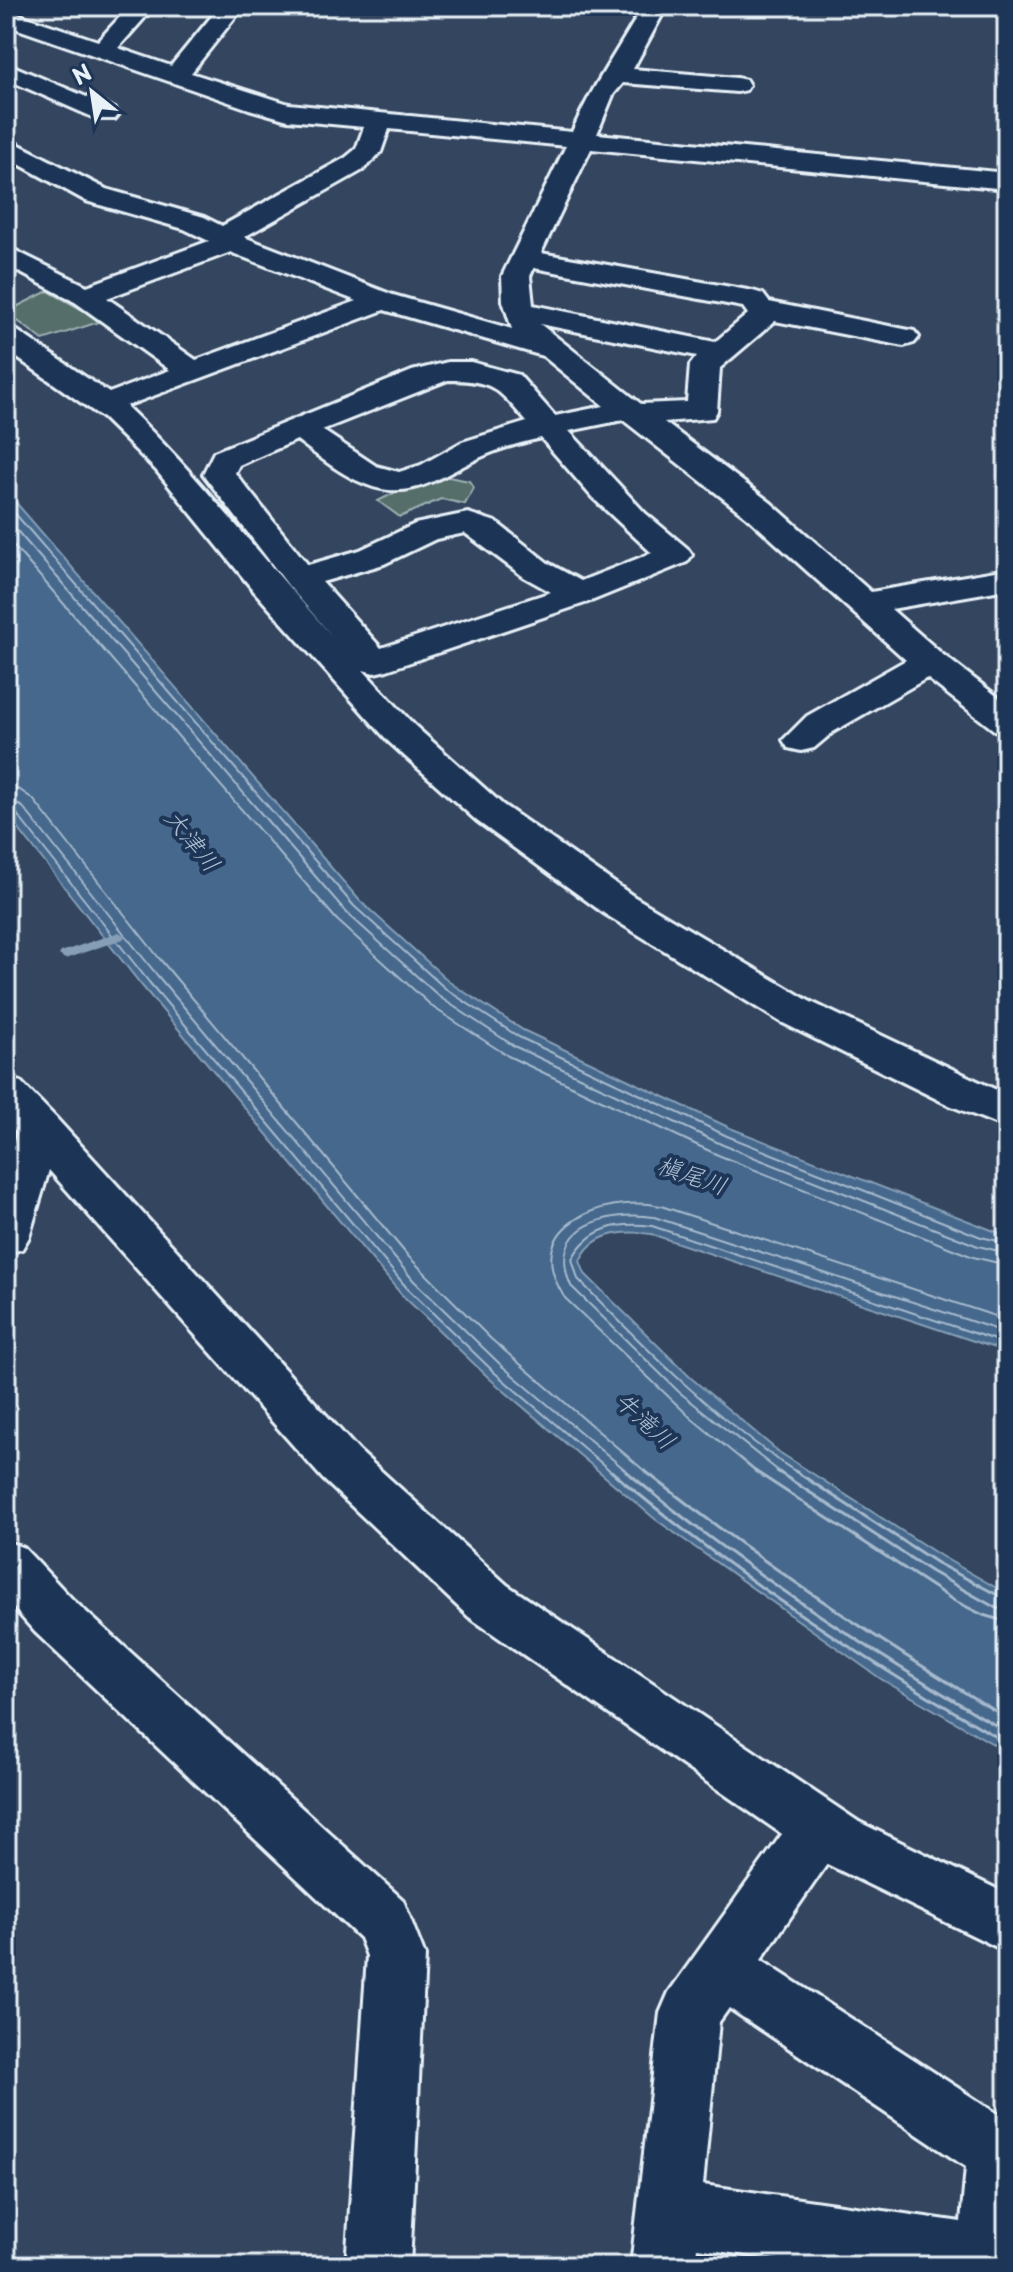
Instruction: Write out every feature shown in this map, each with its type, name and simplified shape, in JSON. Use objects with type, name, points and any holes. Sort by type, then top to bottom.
[{"type":"street","points":[[102,51],[143,6]]},
{"type":"street","points":[[175,76],[232,6]]},
{"type":"street","points":[[655,6],[617,75],[601,93],[579,140],[577,152],[516,276],[517,301],[526,327],[759,510],[929,662],[1007,722]]},
{"type":"street","points":[[6,17],[288,112],[1007,181]]},
{"type":"street","points":[[16,58],[74,41]]},
{"type":"street","points":[[16,58],[106,114]]},
{"type":"street","points":[[617,75],[737,85]]},
{"type":"street","points":[[85,296],[228,240],[354,164],[368,152],[379,122]]},
{"type":"street","points":[[6,146],[96,195],[194,223],[228,240],[383,301],[552,349]]},
{"type":"street","points":[[6,254],[85,296],[193,372]]},
{"type":"street","points":[[298,427],[372,475],[389,482],[405,481],[435,471],[469,451],[502,438],[548,427],[631,412],[702,411],[705,365],[764,315],[753,300],[524,258]]},
{"type":"street","points":[[121,398],[383,301]]},
{"type":"street","points":[[759,309],[904,337]]},
{"type":"street","points":[[520,311],[721,352]]},
{"type":"street","points":[[6,336],[114,411],[167,463],[266,584],[402,734],[490,813],[619,905],[794,1011],[1007,1112]]},
{"type":"street","points":[[448,371],[471,371],[508,381],[633,520],[675,555],[579,594],[374,662],[300,578],[219,474],[225,459],[298,427],[423,377],[448,371]]},
{"type":"street","points":[[300,578],[372,557],[427,531],[468,523],[484,529],[536,570],[579,594]]},
{"type":"street","points":[[862,604],[1007,579]]},
{"type":"street","points":[[801,740],[820,724],[929,662]]},
{"type":"street","points":[[6,1093],[99,1200],[341,1465],[488,1601],[839,1841],[1007,1924]]},
{"type":"street","points":[[6,1237],[40,1129]]},
{"type":"street","points":[[6,1563],[54,1616],[382,1920],[396,1956],[378,2266]]},
{"type":"street","points":[[721,1968],[1003,2155],[989,2258],[666,2239],[690,2013],[721,1968],[819,1828]]},
{"type":"green space","points":[[48,291],[102,321],[43,340],[6,312]]},
{"type":"green space","points":[[443,476],[469,481],[474,488],[465,504],[441,499],[400,517],[378,501],[402,489]]},
{"type":"water","points":[[6,491],[360,901],[452,984],[523,1030],[730,1128],[1007,1236],[1007,1352],[651,1234],[630,1232],[610,1235],[592,1244],[580,1261],[585,1274],[691,1378],[779,1452],[941,1556],[1007,1594],[1007,1752],[881,1679],[655,1519],[490,1379],[401,1294],[143,987],[6,813]]},
{"type":"waterway","points":[[65,955],[119,936]]},
{"type":"water label","name":"大津川","points":[[192,841]]},
{"type":"water label","name":"槇尾川","points":[[692,1176]]},
{"type":"water label","name":"牛滝川","points":[[645,1421]]}]
